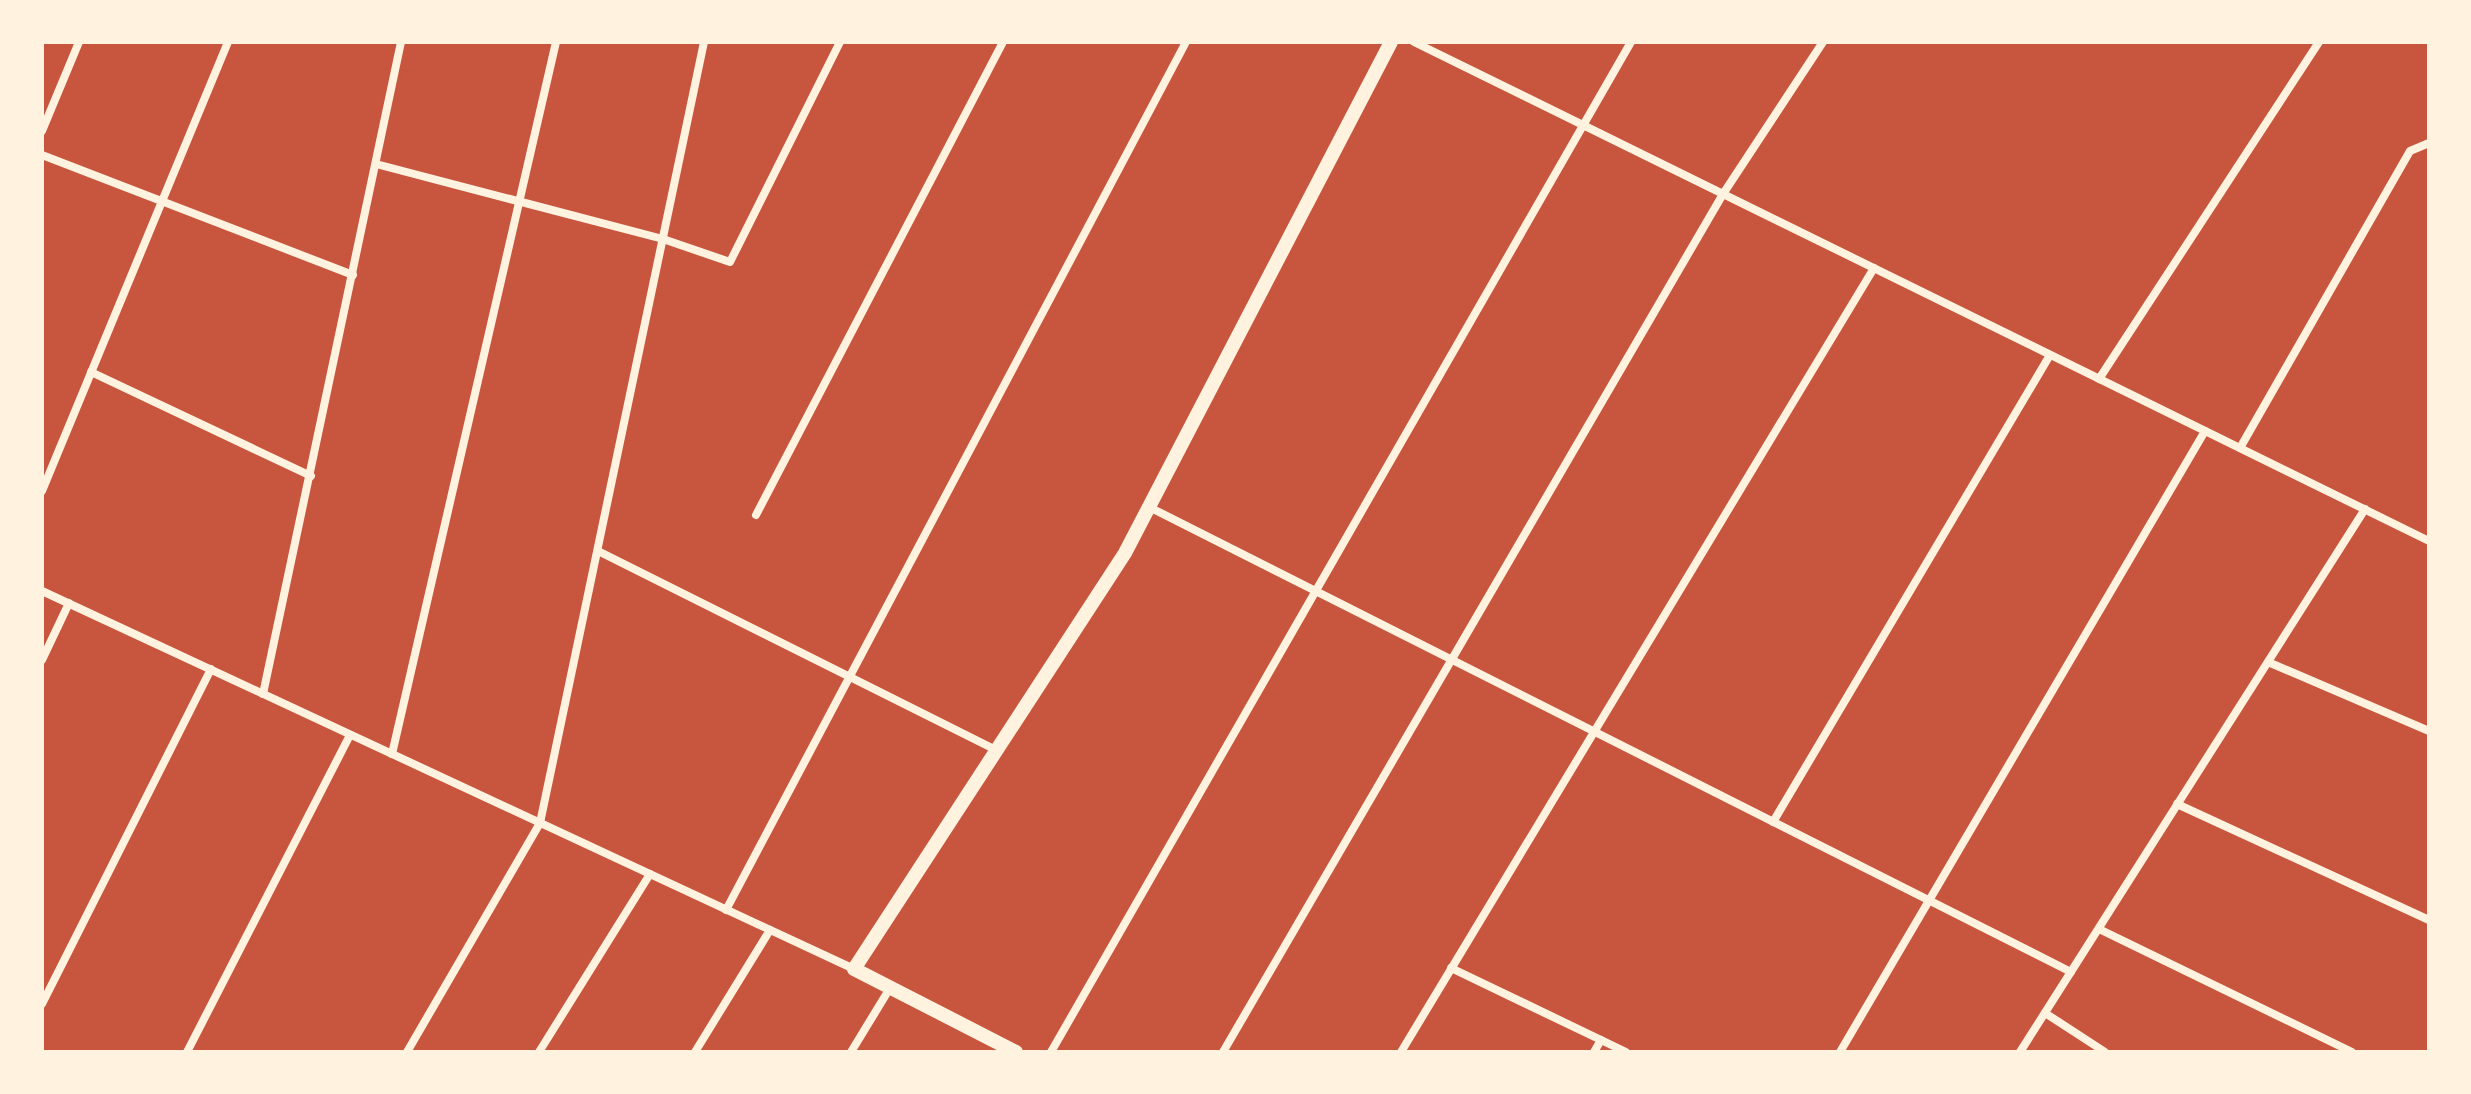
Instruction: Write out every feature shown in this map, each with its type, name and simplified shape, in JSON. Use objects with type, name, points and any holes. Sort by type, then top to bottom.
[{"type":"street","points":[[42,131],[79,42]]},
{"type":"street","points":[[42,491],[228,42]]},
{"type":"street","points":[[263,694],[401,42]]},
{"type":"street","points":[[392,754],[556,42]]},
{"type":"street","points":[[407,1052],[540,823],[704,42]]},
{"type":"street","points":[[376,164],[663,239],[726,263],[732,259],[840,42]]},
{"type":"street","points":[[756,515],[1003,42]]},
{"type":"street","points":[[726,910],[1186,42]]},
{"type":"street","points":[[854,969],[1125,553],[1391,42]]},
{"type":"street","points":[[1414,42],[2429,541]]},
{"type":"street","points":[[1051,1052],[1631,42]]},
{"type":"street","points":[[1223,1052],[1723,194],[1823,42]]},
{"type":"street","points":[[2099,379],[2319,42]]},
{"type":"street","points":[[2240,448],[2410,151],[2429,143]]},
{"type":"street","points":[[42,155],[353,275]]},
{"type":"street","points":[[1401,1052],[1874,268]]},
{"type":"street","points":[[1773,822],[2050,355]]},
{"type":"street","points":[[91,372],[311,476]]},
{"type":"street","points":[[1840,1052],[2205,431]]},
{"type":"street","points":[[1149,507],[2071,972]]},
{"type":"street","points":[[2020,1052],[2365,509]]},
{"type":"street","points":[[598,551],[996,750]]},
{"type":"street","points":[[42,591],[854,969],[1016,1052]]},
{"type":"street","points":[[42,660],[69,603]]},
{"type":"street","points":[[2268,662],[2429,731]]},
{"type":"street","points":[[42,1004],[211,669]]},
{"type":"street","points":[[187,1052],[350,735]]},
{"type":"street","points":[[2177,804],[2429,920]]},
{"type":"street","points":[[539,1052],[650,874]]},
{"type":"street","points":[[2099,929],[2352,1052]]},
{"type":"street","points":[[695,1052],[770,930]]},
{"type":"street","points":[[1451,968],[1626,1052]]},
{"type":"street","points":[[851,1052],[890,988]]},
{"type":"street","points":[[2045,1013],[2105,1052]]},
{"type":"street","points":[[1594,1052],[1601,1040]]}]
